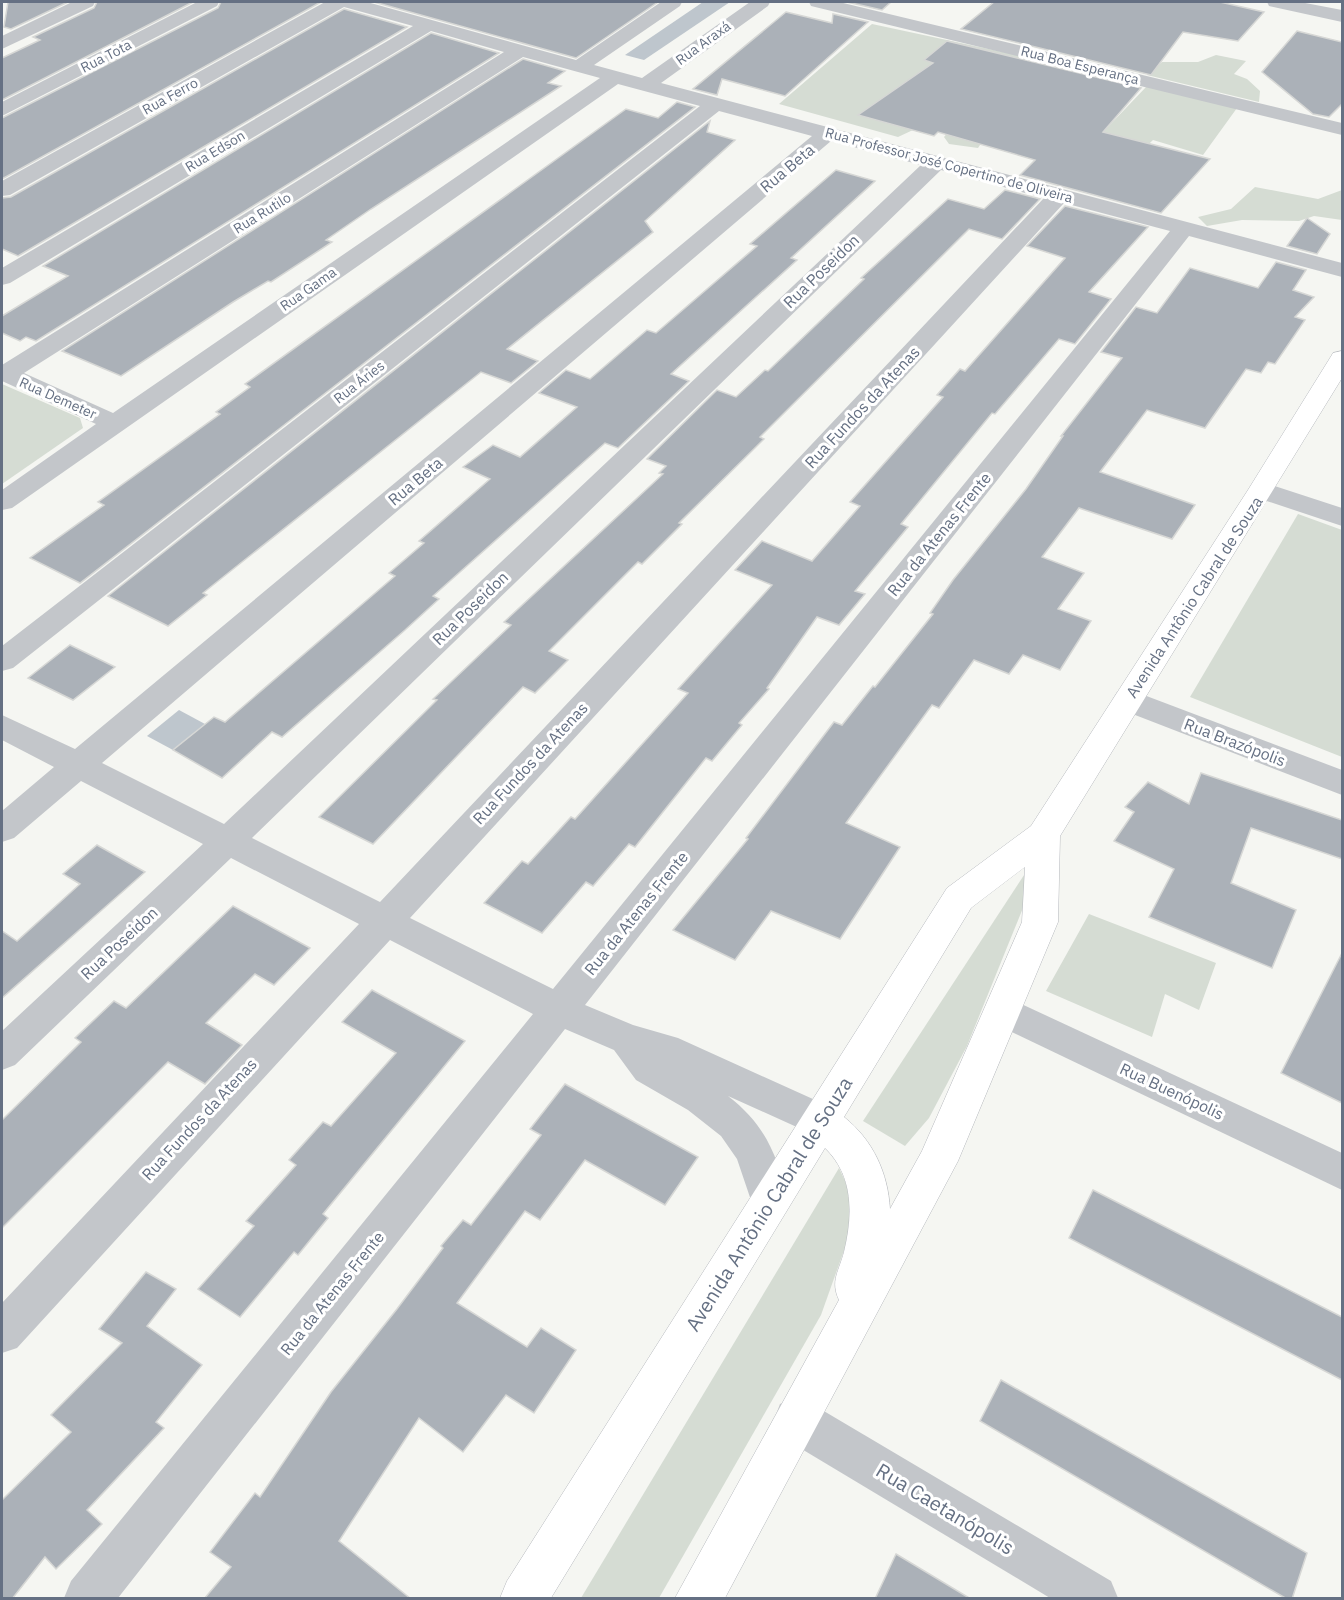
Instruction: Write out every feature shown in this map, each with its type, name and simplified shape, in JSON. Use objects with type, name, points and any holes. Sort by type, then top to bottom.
[{"type":"main road","name":"Avenida Antônio Cabral de Souza","points":[[524,1599],[959,898],[1043,835],[1262,490],[1342,358]]},
{"type":"main road","points":[[699,1599],[938,1161],[1040,922],[1043,835]]},
{"type":"main road","points":[[821,1121],[847,1144],[869,1189],[868,1238],[852,1292],[844,1333]]},
{"type":"street","points":[[2,43],[86,2]]},
{"type":"street","name":"Rua Tota","points":[[2,110],[210,2]]},
{"type":"street","name":"Rua Ferro","points":[[2,190],[338,2]]},
{"type":"street","name":"Rua Professor José Copertino de Oliveira","points":[[348,2],[615,77],[1342,270]]},
{"type":"street","points":[[578,67],[673,2]]},
{"type":"street","name":"Rua Araxá","points":[[645,85],[761,2]]},
{"type":"street","name":"Rua Boa Esperança","points":[[818,2],[1342,129]]},
{"type":"street","points":[[1276,2],[1342,16]]},
{"type":"street","name":"Rua Edson","points":[[2,278],[428,25]]},
{"type":"street","name":"Rua Rutilo","points":[[3,373],[519,51]]},
{"type":"street","name":"Rua Gama","points":[[2,502],[615,77]]},
{"type":"street","name":"Rua Áries","points":[[2,661],[717,104]]},
{"type":"street","name":"Rua Beta","points":[[2,829],[828,133]]},
{"type":"street","name":"Rua Poseidon","points":[[2,1054],[228,841],[938,161]]},
{"type":"street","name":"Rua Fundos da Atenas","points":[[2,1333],[383,920],[1060,194]]},
{"type":"street","name":"Rua da Atenas Frente","points":[[88,1599],[1184,228]]},
{"type":"street","name":"Rua Demeter","points":[[3,373],[115,423]]},
{"type":"street","points":[[1262,490],[1342,517]]},
{"type":"street","name":"Rua Brazópolis","points":[[1128,700],[1342,783]]},
{"type":"street","points":[[2,726],[559,1010],[627,1040],[665,1049],[821,1121]]},
{"type":"street","name":"Rua Buenópolis","points":[[1002,1010],[1342,1172]]},
{"type":"street","points":[[627,1040],[649,1069],[702,1098],[735,1124],[754,1152],[770,1202]]},
{"type":"street","name":"Rua Caetanópolis","points":[[796,1420],[1094,1599]]},
{"type":"shaded area","points":[[703,2],[730,2],[644,60],[625,55]]},
{"type":"shaded area","points":[[872,24],[1026,57],[994,92],[977,118],[980,145],[978,148],[949,144],[944,137],[970,105],[905,109],[877,102],[858,115],[913,130],[898,137],[779,104]]},
{"type":"shaded area","points":[[1216,55],[1246,61],[1234,74],[1247,79],[1260,91],[1259,102],[1147,75],[1162,62],[1198,62]]},
{"type":"shaded area","points":[[1147,86],[1237,108],[1203,155],[1153,140],[1126,166],[1082,154]]},
{"type":"shaded area","points":[[1255,187],[1318,199],[1342,190],[1342,220],[1314,216],[1299,221],[1242,220],[1207,226],[1198,217],[1231,209]]},
{"type":"shaded area","points":[[2,384],[80,418],[83,428],[2,484]]},
{"type":"shaded area","points":[[1298,514],[1342,530],[1342,757],[1190,697]]},
{"type":"shaded area","points":[[179,710],[205,724],[173,750],[147,736]]},
{"type":"shaded area","points":[[1026,872],[1025,903],[967,1046],[929,1118],[905,1146],[863,1121]]},
{"type":"shaded area","points":[[1089,914],[1216,963],[1199,1010],[1165,994],[1152,1037],[1046,991]]},
{"type":"shaded area","points":[[839,1168],[853,1198],[852,1228],[821,1315],[659,1598],[581,1598]]},
{"type":"building","points":[[8,2],[68,2],[11,29],[4,27]]},
{"type":"building","points":[[97,2],[193,2],[2,100],[2,58],[40,40],[33,37],[94,8]]},
{"type":"building","points":[[221,2],[321,2],[2,179],[2,118],[218,8]]},
{"type":"building","points":[[374,2],[658,2],[576,58]]},
{"type":"building","points":[[847,2],[891,2],[882,10]]},
{"type":"building","points":[[994,2],[1220,2],[1264,12],[1238,41],[1183,32],[1151,75],[961,29]]},
{"type":"building","points":[[344,9],[407,27],[18,256],[2,249],[2,198],[11,197]]},
{"type":"building","points":[[786,12],[832,23],[833,14],[868,22],[785,96],[722,79],[717,95],[693,89]]},
{"type":"building","points":[[1297,31],[1342,42],[1342,104],[1329,117],[1313,114],[1262,72]]},
{"type":"building","points":[[431,33],[499,53],[36,341],[26,337],[20,341],[2,333],[2,316],[68,276],[43,266]]},
{"type":"building","points":[[947,41],[1141,88],[1103,132],[1210,159],[1161,213],[1020,175],[1035,160],[938,132],[934,136],[858,115],[933,63],[924,60]]},
{"type":"building","points":[[523,59],[565,71],[548,83],[561,86],[371,209],[326,240],[332,242],[271,282],[268,281],[233,302],[121,376],[62,351]]},
{"type":"building","points":[[677,102],[695,107],[80,583],[30,558],[104,505],[98,502],[220,414],[216,412],[250,387],[245,384],[626,109],[658,118]]},
{"type":"building","points":[[710,121],[707,132],[735,140],[645,221],[653,232],[507,349],[538,361],[511,383],[481,372],[203,593],[207,595],[168,626],[108,596]]},
{"type":"building","points":[[836,170],[875,181],[791,258],[797,260],[671,374],[689,381],[618,448],[605,443],[433,596],[439,599],[405,630],[282,737],[272,732],[222,778],[173,750],[214,717],[225,722],[395,576],[389,573],[424,543],[419,541],[490,479],[463,467],[493,445],[520,457],[577,407],[539,393],[566,370],[590,379],[647,330],[656,333],[757,246],[750,244]]},
{"type":"building","points":[[1005,190],[1040,199],[1002,239],[969,229],[760,437],[764,439],[679,523],[682,524],[642,564],[638,562],[549,651],[568,660],[535,693],[523,687],[373,844],[319,817],[437,700],[433,699],[511,625],[504,622],[663,474],[659,473],[666,466],[647,459],[717,390],[736,397],[765,370],[768,371],[864,279],[861,278],[948,199],[984,209]]},
{"type":"building","points":[[1065,206],[1148,227],[1089,292],[1111,299],[1075,344],[1059,339],[995,414],[992,413],[901,524],[908,527],[855,591],[865,594],[839,625],[817,617],[767,688],[769,689],[739,723],[742,725],[712,761],[706,758],[635,847],[629,844],[593,886],[586,882],[542,933],[484,903],[522,861],[528,864],[571,817],[575,819],[688,693],[678,689],[772,585],[735,570],[762,541],[812,561],[860,506],[850,502],[943,397],[937,395],[960,369],[965,371],[1065,258],[1027,246]]},
{"type":"building","points":[[1307,218],[1330,234],[1317,254],[1287,246]]},
{"type":"building","points":[[1276,262],[1306,270],[1293,290],[1314,297],[1295,317],[1305,320],[1275,364],[1268,362],[1261,373],[1246,369],[1205,428],[1147,410],[1100,472],[1195,505],[1172,539],[1079,508],[1042,557],[1084,573],[1058,609],[1091,621],[1060,670],[1023,655],[1009,674],[974,660],[939,708],[932,705],[846,823],[900,847],[840,939],[771,911],[735,960],[673,930],[748,839],[746,838],[834,722],[842,725],[873,686],[875,687],[933,614],[930,613],[953,580],[1026,489],[1063,436],[1061,436],[1122,358],[1101,352],[1136,307],[1157,313],[1190,268],[1258,288]]},
{"type":"building","points":[[70,645],[115,667],[73,700],[28,678]]},
{"type":"building","points":[[1201,773],[1342,820],[1342,859],[1251,828],[1231,883],[1296,910],[1272,968],[1149,917],[1174,869],[1114,841],[1134,812],[1125,807],[1148,782],[1189,804]]},
{"type":"building","points":[[97,845],[145,872],[2,998],[2,931],[17,941],[80,884],[63,874]]},
{"type":"building","points":[[233,906],[310,948],[274,985],[255,974],[206,1023],[242,1045],[205,1084],[168,1062],[2,1228],[2,1120],[81,1042],[75,1038],[114,1001],[126,1008]]},
{"type":"building","points":[[1342,953],[1342,1103],[1281,1073]]},
{"type":"building","points":[[372,990],[465,1041],[323,1214],[328,1218],[298,1255],[294,1252],[240,1317],[198,1289],[254,1226],[246,1221],[296,1165],[289,1160],[323,1122],[331,1126],[396,1053],[342,1022]]},
{"type":"building","points":[[565,1084],[698,1157],[665,1205],[585,1160],[540,1220],[525,1211],[457,1303],[527,1347],[541,1328],[576,1350],[534,1413],[506,1395],[463,1452],[419,1418],[339,1541],[411,1599],[204,1599],[231,1567],[210,1552],[255,1493],[260,1497],[331,1392],[443,1248],[441,1246],[463,1220],[471,1225],[541,1135],[530,1129]]},
{"type":"building","points":[[1093,1190],[1342,1317],[1342,1380],[1069,1238]]},
{"type":"building","points":[[146,1272],[176,1289],[147,1326],[202,1365],[156,1422],[164,1428],[87,1510],[102,1524],[56,1569],[45,1557],[12,1599],[2,1599],[2,1500],[71,1432],[51,1415],[122,1343],[99,1329]]},
{"type":"building","points":[[1001,1380],[1307,1553],[1292,1599],[1287,1599],[980,1421]]},
{"type":"building","points":[[896,1554],[971,1599],[875,1599]]}]
